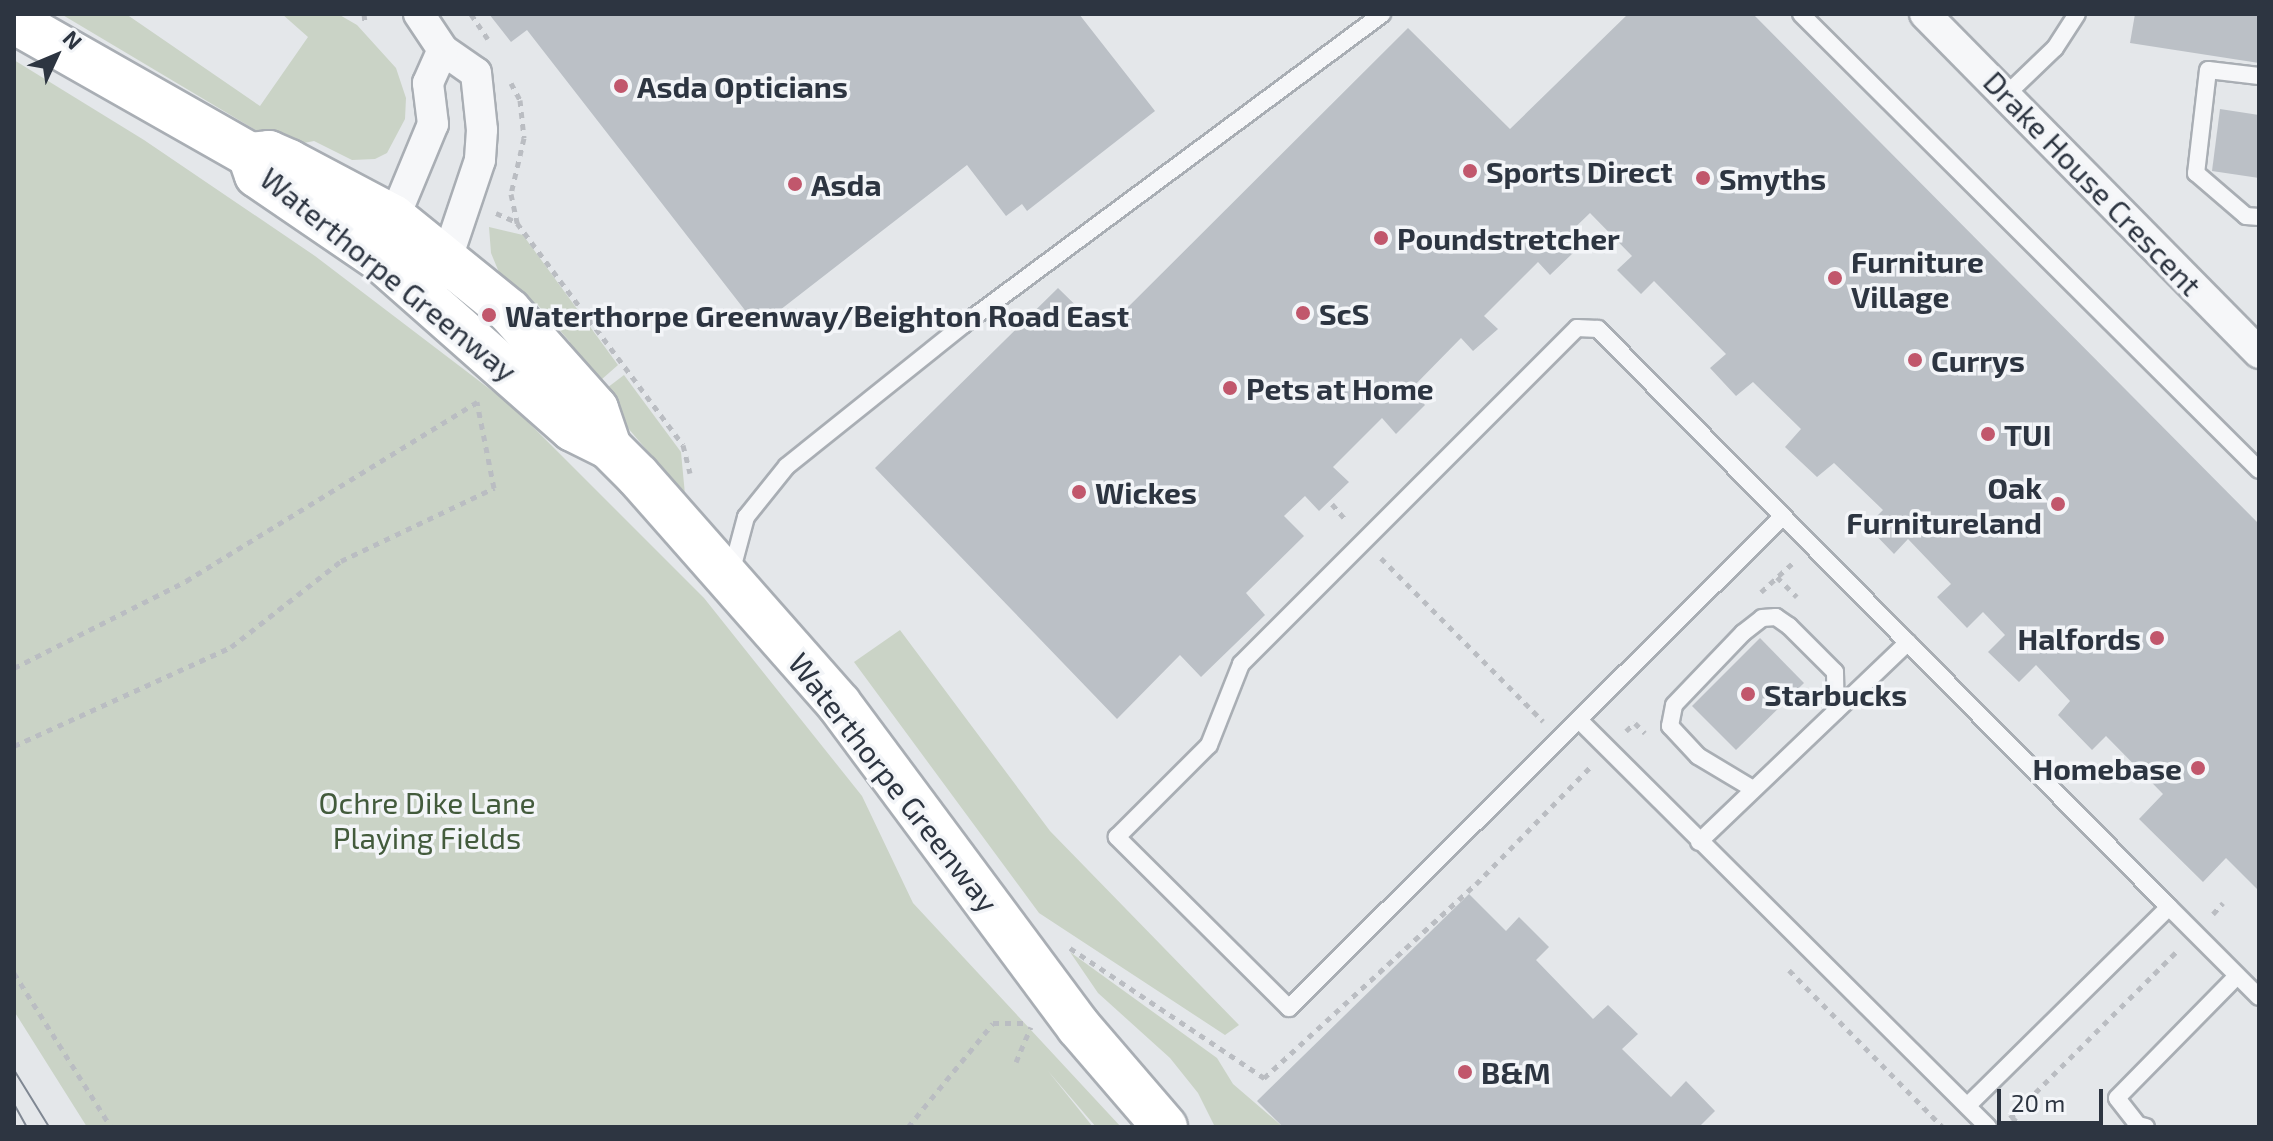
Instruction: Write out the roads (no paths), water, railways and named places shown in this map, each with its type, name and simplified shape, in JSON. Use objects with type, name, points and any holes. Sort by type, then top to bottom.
[{"type":"street","points":[[419,14],[443,50],[476,73],[482,130],[480,160],[431,300]]},
{"type":"street","name":"Drake House Crescent","points":[[1925,14],[2259,353]]},
{"type":"street","name":"Waterthorpe Greenway","points":[[14,21],[148,101],[250,155],[279,158],[393,217],[448,258],[509,311],[596,409],[609,447]]},
{"type":"street","points":[[380,259],[393,217],[433,124],[428,83],[443,50]]},
{"type":"street","name":"Waterthorpe Greenway","points":[[250,155],[257,175],[380,259],[431,300],[573,429],[609,447],[729,577],[839,704],[1079,1027],[1165,1127]]},
{"type":"lane","points":[[729,577],[746,517],[787,466],[963,325],[1382,14]]},
{"type":"lane","points":[[1801,14],[2259,470]]},
{"type":"lane","points":[[2007,94],[2055,48],[2077,14]]},
{"type":"lane","points":[[2259,76],[2208,70],[2196,173],[2246,216],[2259,217]]},
{"type":"lane","points":[[1783,516],[1289,1008],[1117,837],[1209,745],[1241,664],[1577,328],[1598,329],[2259,997]]},
{"type":"lane","points":[[1753,789],[1698,756],[1670,726],[1674,705],[1743,633],[1762,618],[1776,617],[1789,626],[1835,672],[1836,711]]},
{"type":"lane","points":[[1699,842],[1908,642]]},
{"type":"lane","points":[[1579,720],[1988,1127]]},
{"type":"lane","points":[[1968,1105],[2169,907]]},
{"type":"lane","points":[[2146,1127],[2138,1125],[2117,1098],[2237,976]]},
{"type":"tram line","points":[[14,1070],[49,1127]]},
{"type":"tram line","points":[[14,1104],[27,1127]]},
{"type":"place","name":"Asda Opticians","points":[[621,86]]},
{"type":"place","name":"Sports Direct","points":[[1470,171]]},
{"type":"place","name":"Smyths","points":[[1703,178]]},
{"type":"place","name":"Asda","points":[[795,184]]},
{"type":"place","name":"Poundstretcher","points":[[1381,238]]},
{"type":"place","name":"Furniture Village","points":[[1835,278]]},
{"type":"place","name":"ScS","points":[[1303,313]]},
{"type":"place","name":"Waterthorpe Greenway/Beighton Road East","points":[[489,315]]},
{"type":"place","name":"Currys","points":[[1915,360]]},
{"type":"place","name":"Pets at Home","points":[[1230,388]]},
{"type":"place","name":"TUI","points":[[1988,434]]},
{"type":"place","name":"Wickes","points":[[1079,492]]},
{"type":"place","name":"Oak Furnitureland","points":[[2058,504]]},
{"type":"place","name":"Halfords","points":[[2157,638]]},
{"type":"place","name":"Starbucks","points":[[1748,694]]},
{"type":"place","name":"Homebase","points":[[2198,768]]},
{"type":"place","name":"B&M","points":[[1465,1072]]},
{"type":"park label","name":"Ochre Dike Lane Playing Fields","points":[[427,819]]}]
